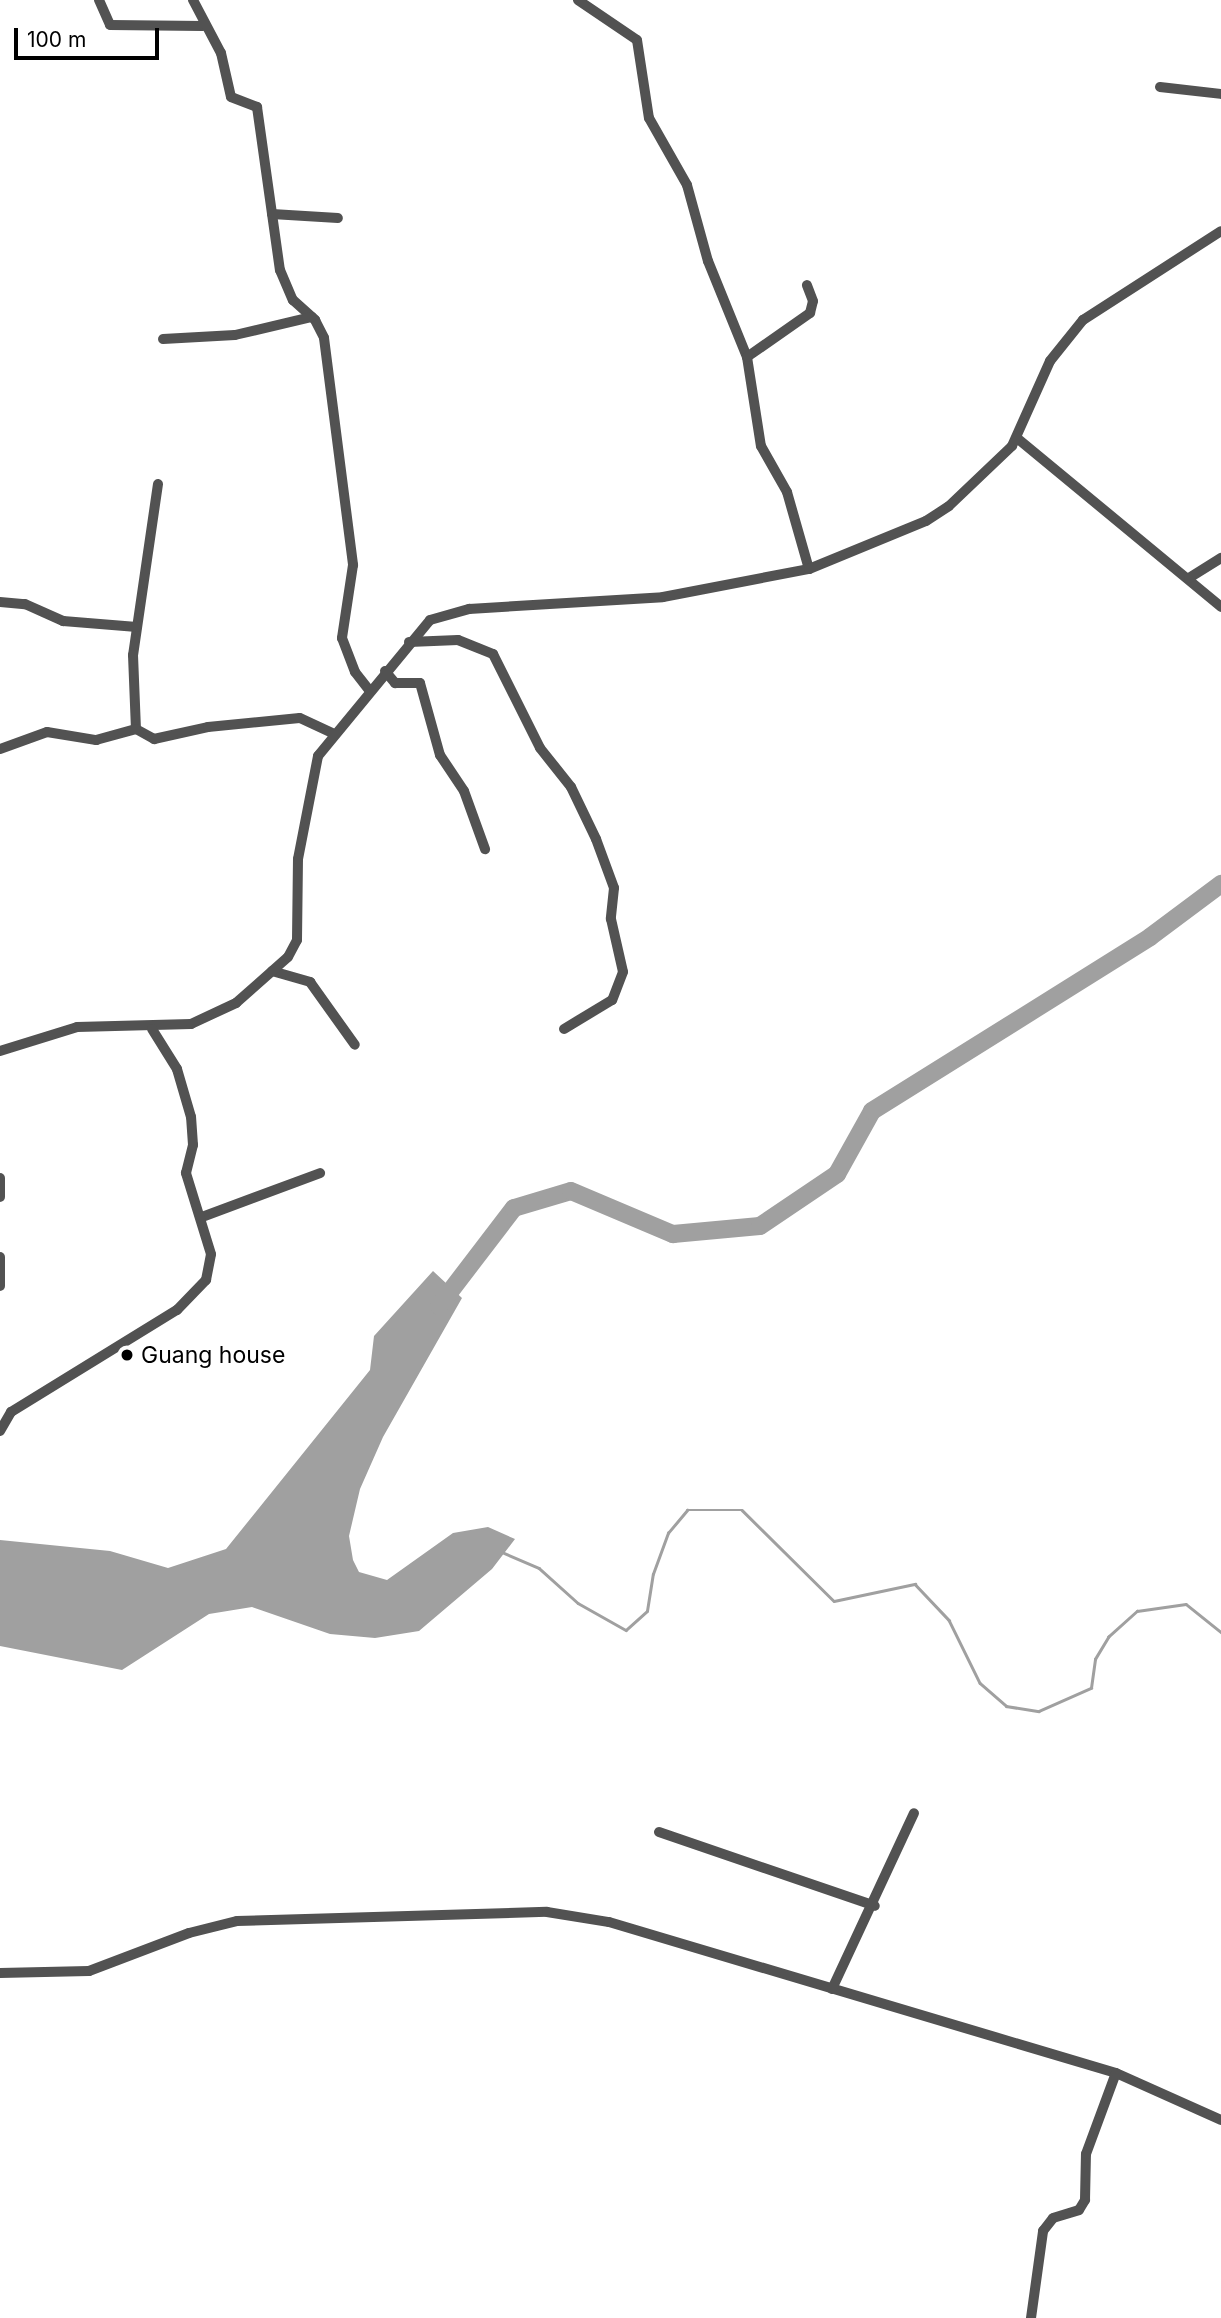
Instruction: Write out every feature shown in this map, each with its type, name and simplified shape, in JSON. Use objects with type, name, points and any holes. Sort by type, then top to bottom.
[{"type":"street","points":[[99,0],[110,25],[203,26]]},
{"type":"street","points":[[193,0],[203,26],[221,53],[231,97],[251,102],[261,115],[280,270],[293,300],[312,317],[327,352],[354,565],[342,638],[355,672],[369,690]]},
{"type":"street","points":[[578,0],[638,40],[649,118],[687,185],[708,261],[747,357],[761,446],[787,492],[809,569]]},
{"type":"street","points":[[1160,87],[1221,94]]},
{"type":"street","points":[[272,215],[338,218]]},
{"type":"street","points":[[0,1051],[77,1027],[152,1029],[191,1024],[219,1013],[272,971],[297,940],[298,859],[310,779],[332,733],[430,620],[452,611],[663,597],[809,569],[936,515],[992,467],[1017,438],[1050,361],[1083,320],[1221,231]]},
{"type":"street","points":[[747,357],[810,313],[813,301],[807,285]]},
{"type":"street","points":[[163,339],[235,335],[312,317]]},
{"type":"street","points":[[1017,438],[1100,501],[1122,529],[1189,578],[1221,607]]},
{"type":"street","points":[[136,729],[137,627],[158,484]]},
{"type":"street","points":[[1189,578],[1221,558]]},
{"type":"street","points":[[0,601],[25,604],[63,621],[137,627]]},
{"type":"street","points":[[409,642],[458,640],[493,654],[540,748],[571,787],[596,839],[614,888],[611,919],[623,972],[612,1000],[564,1029]]},
{"type":"street","points":[[384,671],[395,683],[420,683],[440,755],[464,791],[485,849]]},
{"type":"street","points":[[0,749],[47,732],[96,740],[136,729],[154,739],[291,718],[311,719],[332,733]]},
{"type":"street","points":[[272,971],[310,982],[355,1045]]},
{"type":"street","points":[[0,1431],[14,1410],[189,1301],[211,1267],[202,1217],[186,1173],[194,1131],[184,1090],[152,1029]]},
{"type":"street","points":[[202,1217],[320,1173]]},
{"type":"street","points":[[0,1178],[0,1197]]},
{"type":"street","points":[[0,1258],[0,1286]]},
{"type":"street","points":[[832,1989],[875,1906],[914,1813]]},
{"type":"street","points":[[659,1832],[875,1906]]},
{"type":"street","points":[[0,1973],[89,1971],[190,1933],[237,1921],[528,1911],[599,1919],[1116,2073],[1221,2120]]},
{"type":"street","points":[[1031,2318],[1043,2231],[1053,2218],[1079,2210],[1085,2200],[1086,2154],[1116,2073]]},
{"type":"shaded area","points":[[433,1271],[462,1298],[383,1437],[360,1489],[349,1536],[353,1560],[359,1572],[387,1580],[453,1533],[488,1527],[515,1539],[492,1569],[419,1631],[375,1638],[330,1634],[252,1607],[209,1614],[122,1670],[0,1646],[0,1540],[110,1551],[168,1568],[226,1549],[370,1370],[374,1336]]},
{"type":"waterway","points":[[439,1306],[514,1208],[571,1191],[673,1234],[760,1226],[837,1174],[872,1111],[1150,937],[1221,884]]},
{"type":"waterway","points":[[504,1553],[539,1568],[578,1603],[626,1630],[647,1611],[653,1574],[668,1533],[687,1510],[742,1510],[834,1601],[915,1584],[949,1620],[980,1683],[1006,1706],[1039,1711],[1091,1688],[1095,1659],[1108,1637],[1137,1611],[1186,1604],[1221,1632]]},
{"type":"place","name":"Guang house","points":[[127,1355]]}]
